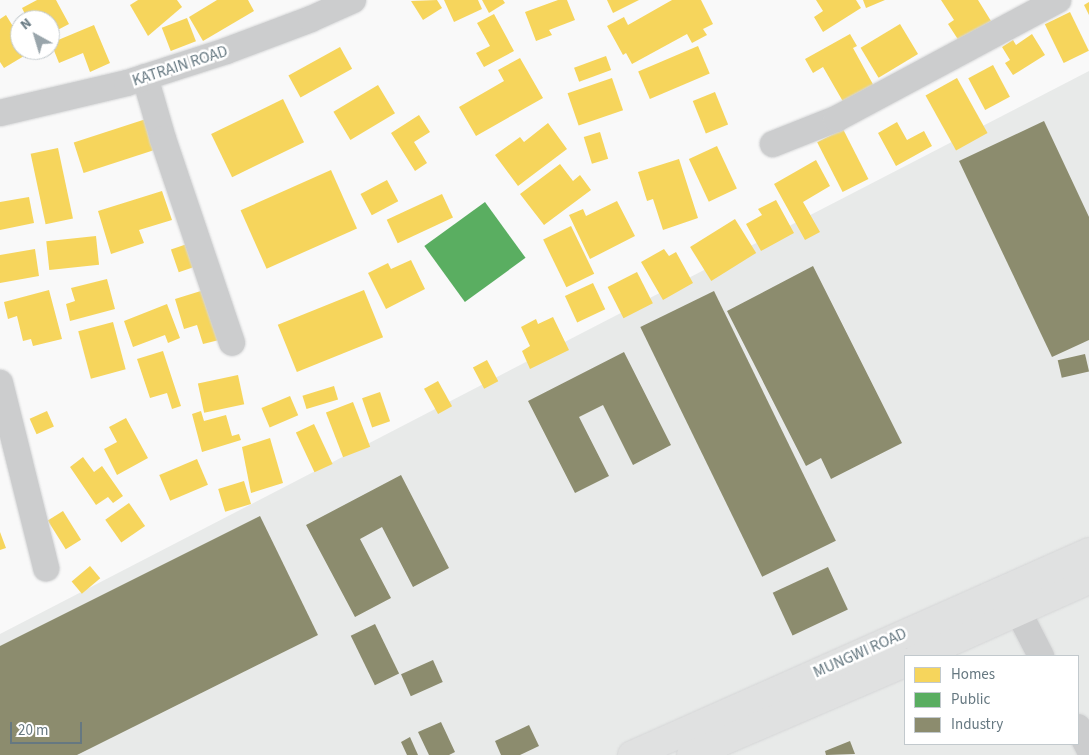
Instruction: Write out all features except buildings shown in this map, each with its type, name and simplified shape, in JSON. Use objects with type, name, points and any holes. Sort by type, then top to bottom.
[{"type":"main road","name":"MUNGWI ROAD","points":[[921,655],[1089,552]]},
{"type":"main road","name":"MUNGWI ROAD","points":[[632,755],[1014,599],[1089,580]]},
{"type":"main road","name":"MUNGWI ROAD","points":[[691,755],[904,662]]},
{"type":"street","name":"KATRAIN ROAD","points":[[0,113],[145,77],[226,51],[312,19],[353,0]]},
{"type":"street","points":[[773,144],[836,119],[1058,0]]},
{"type":"street","points":[[145,77],[163,139],[232,343]]},
{"type":"street","points":[[0,383],[46,568]]},
{"type":"street","points":[[1014,599],[1041,655]]},
{"type":"street","points":[[1079,729],[1089,749]]},
{"type":"shaded area","points":[[1089,71],[1089,755],[0,755],[0,634]]}]
